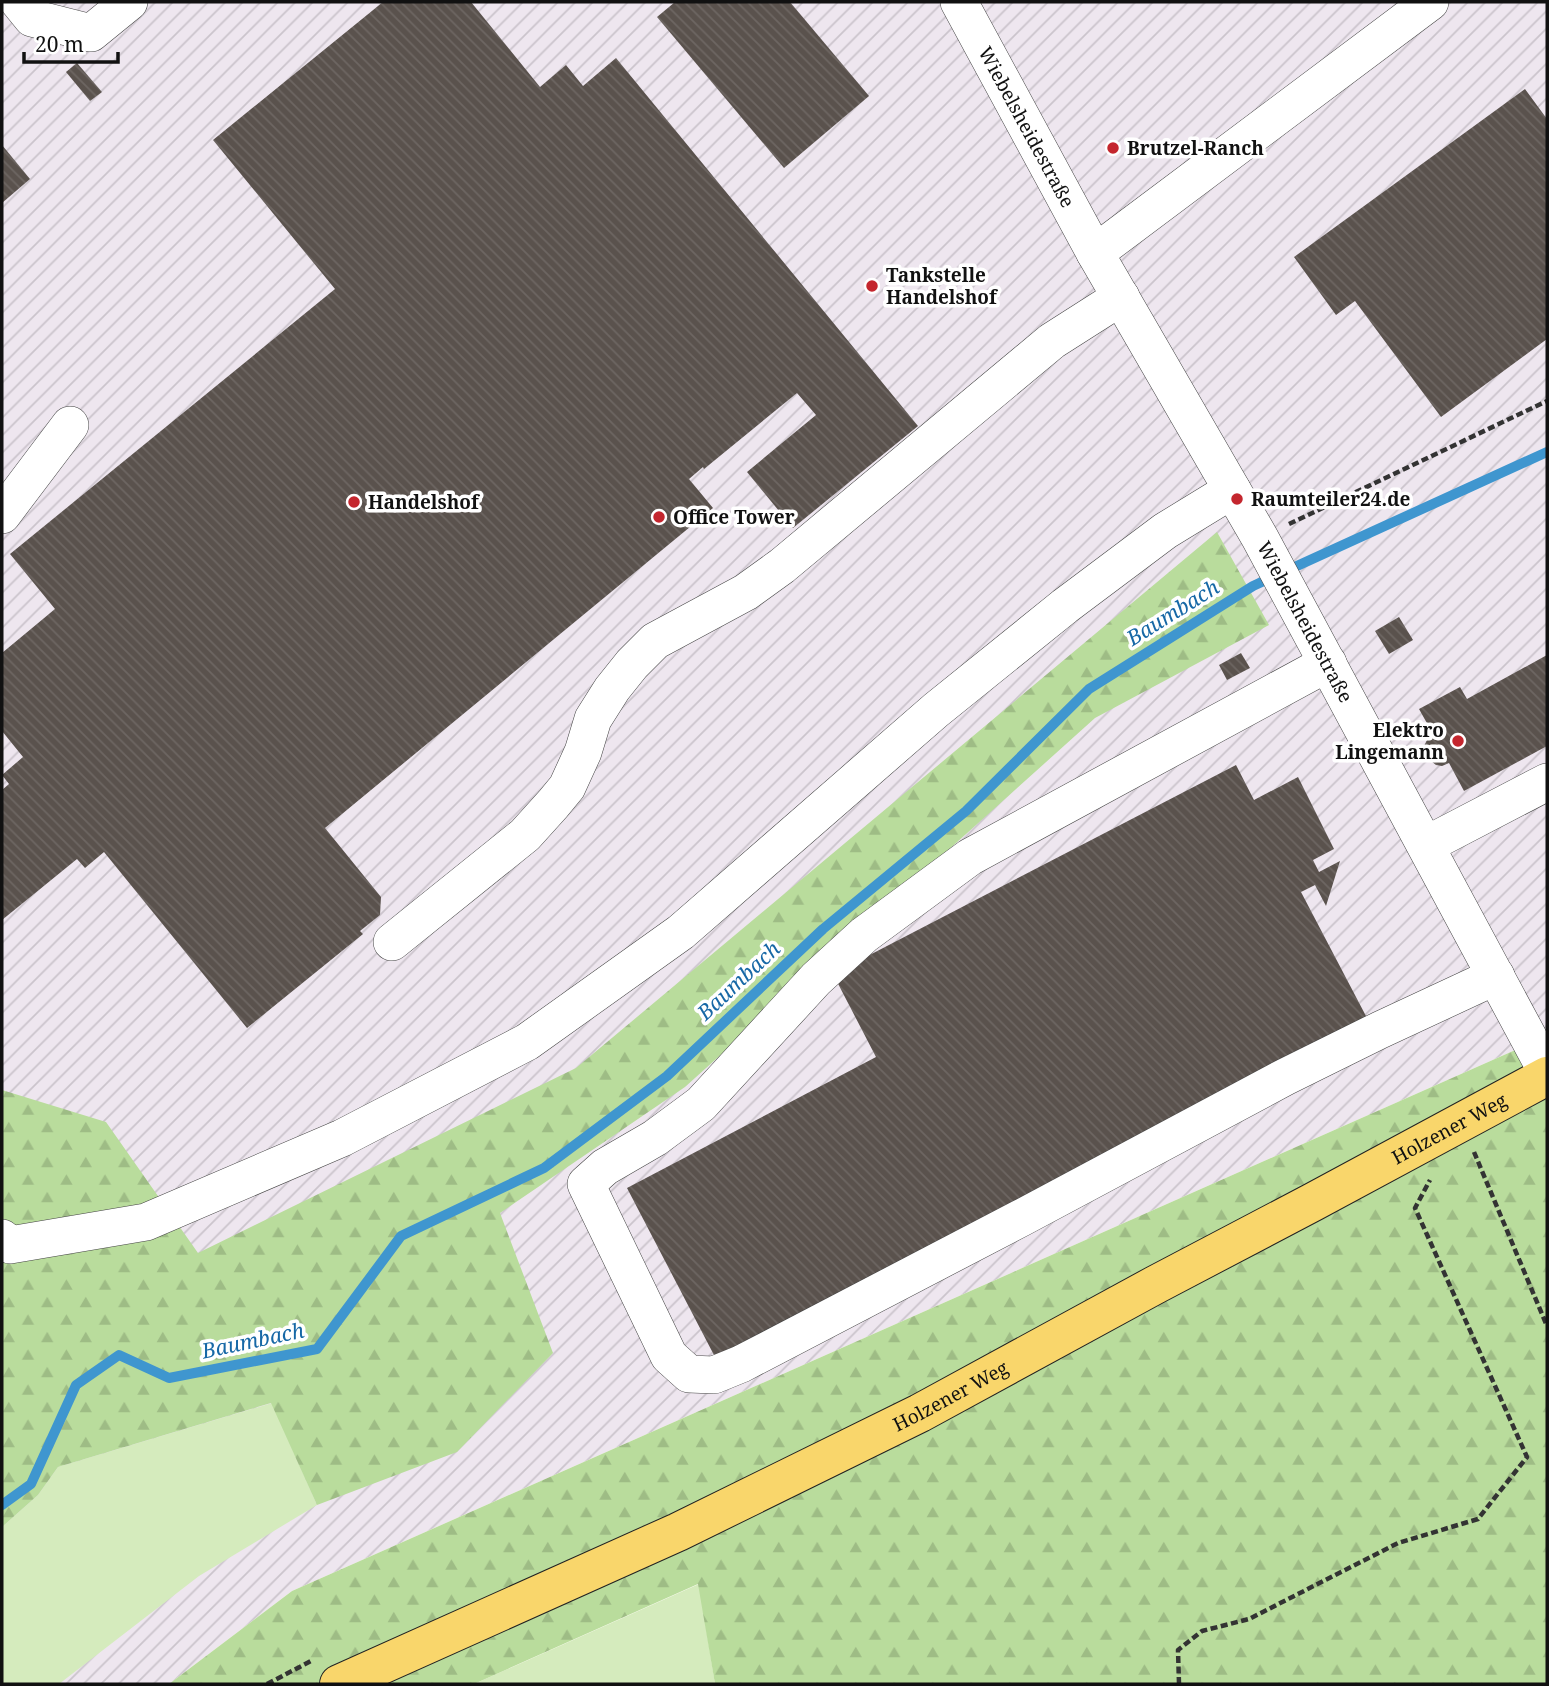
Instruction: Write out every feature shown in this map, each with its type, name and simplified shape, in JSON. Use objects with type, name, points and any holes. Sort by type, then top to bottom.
[{"type":"main road","name":"Holzener Weg","points":[[330,1670],[677,1532],[920,1413],[1547,1074]]},
{"type":"street","points":[[19,2],[32,18],[92,33],[129,2]]},
{"type":"street","name":"Wiebelsheidestraße","points":[[959,2],[1095,253],[1264,545],[1547,1074]]},
{"type":"street","points":[[1095,253],[1430,2]]},
{"type":"street","points":[[392,942],[525,835],[553,804],[567,787],[583,752],[593,719],[612,689],[655,641],[746,592],[782,566],[1052,341],[1121,297]]},
{"type":"street","points":[[2,515],[70,425]]},
{"type":"street","points":[[2,1238],[10,1245],[146,1222],[342,1139],[527,1042],[681,932],[936,709],[1065,606],[1165,531],[1232,490]]},
{"type":"street","points":[[1328,663],[970,857],[864,935],[835,961],[701,1104],[655,1139],[605,1167],[586,1184],[669,1356],[689,1374],[714,1376],[741,1364],[1285,1077],[1496,976]]},
{"type":"street","points":[[1426,845],[1547,782]]},
{"type":"path","points":[[1264,545],[1547,401]]},
{"type":"path","points":[[1461,1122],[1547,1326]]},
{"type":"path","points":[[1179,1684],[1178,1650],[1202,1631],[1249,1619],[1398,1542],[1478,1518],[1527,1457],[1415,1208],[1435,1171]]},
{"type":"path","points":[[267,1684],[330,1670]]},
{"type":"shaded area","points":[[2,2],[1547,2],[1547,1036],[292,1591],[169,1684],[2,1684]]},
{"type":"green space","points":[[1217,532],[1269,625],[1095,718],[685,1087],[500,1213],[553,1353],[457,1452],[317,1505],[271,1403],[58,1467],[38,1495],[2,1527],[2,1090],[106,1122],[198,1253],[576,1068]]},
{"type":"green space","points":[[1547,1036],[1547,1684],[715,1684],[698,1584],[474,1684],[169,1684],[292,1591]]},
{"type":"green space","points":[[272,1403],[317,1505],[199,1576],[59,1684],[2,1684],[2,1527],[38,1495],[58,1467]]},
{"type":"green space","points":[[699,1584],[715,1684],[474,1684]]},
{"type":"building","name":"Handelshof","points":[[383,2],[471,2],[540,87],[566,65],[583,86],[616,58],[918,426],[793,528],[747,472],[816,415],[797,393],[689,479],[713,508],[325,828],[381,897],[380,915],[360,931],[363,934],[247,1028],[104,852],[85,868],[77,859],[2,920],[2,790],[9,784],[2,775],[23,757],[2,731],[2,653],[55,609],[10,554],[335,289],[213,140]]},
{"type":"building","points":[[675,2],[790,2],[869,96],[784,168],[657,17]]},
{"type":"building","points":[[77,63],[102,92],[90,101],[66,72]]},
{"type":"building","points":[[1525,89],[1547,119],[1547,339],[1441,417],[1355,301],[1336,315],[1294,257]]},
{"type":"building","points":[[2,145],[30,179],[2,203]]},
{"type":"building","points":[[1399,617],[1413,640],[1389,654],[1375,631]]},
{"type":"building","points":[[1241,653],[1250,668],[1227,680],[1219,665]]},
{"type":"building","points":[[1547,655],[1547,746],[1464,791],[1449,763],[1436,765],[1426,757],[1425,744],[1433,734],[1419,709],[1460,687],[1467,699]]},
{"type":"building","points":[[1236,765],[1254,800],[1298,777],[1334,849],[1313,860],[1319,872],[1340,861],[1326,906],[1315,885],[1301,892],[1367,1018],[715,1357],[627,1188],[876,1057],[833,974]]},
{"type":"waterway","name":"Baumbach","points":[[2,1505],[31,1484],[76,1385],[119,1355],[169,1378],[317,1349],[401,1236],[544,1168],[667,1076],[823,929],[966,811],[1089,689],[1253,586],[1547,452]]},
{"type":"place","name":"Brutzel-Ranch","points":[[1113,148]]},
{"type":"place","name":"Tankstelle Handelshof","points":[[872,286]]},
{"type":"place","name":"Raumteiler24.de","points":[[1237,499]]},
{"type":"place","name":"Handelshof","points":[[354,502]]},
{"type":"place","name":"Office Tower","points":[[659,517]]},
{"type":"place","name":"Elektro Lingemann","points":[[1458,741]]}]
